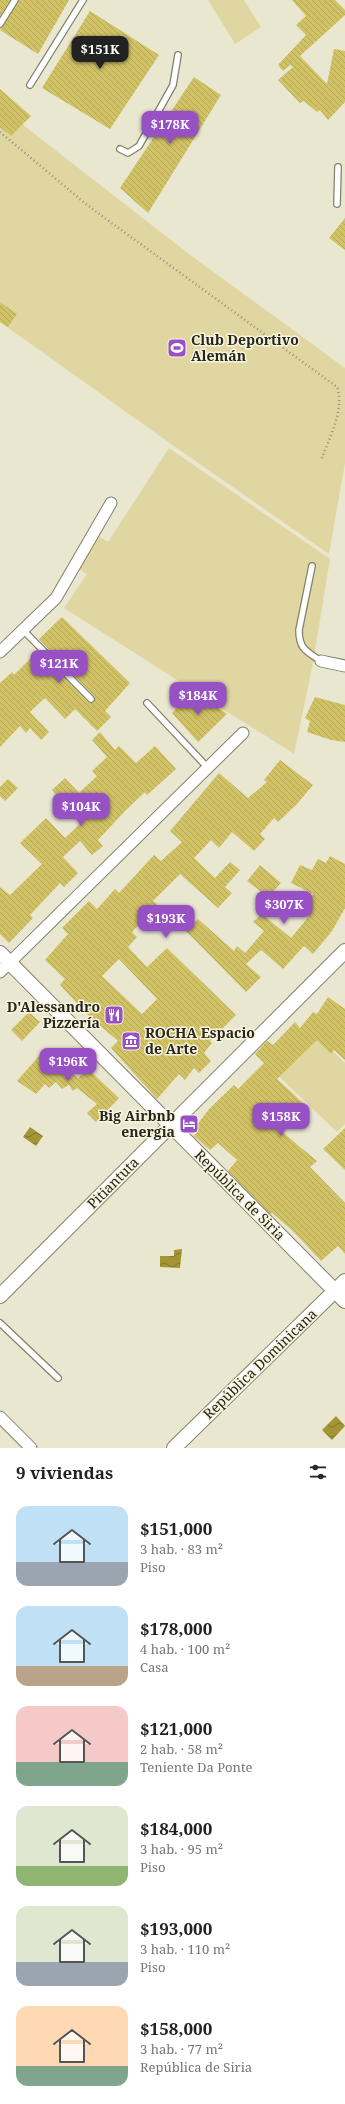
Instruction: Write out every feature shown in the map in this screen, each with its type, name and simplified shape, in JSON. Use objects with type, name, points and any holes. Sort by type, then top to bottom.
[{"type":"street","points":[[0,652],[56,598],[110,503]]},
{"type":"street","points":[[321,661],[345,666]]},
{"type":"street","points":[[3,962],[244,733]]},
{"type":"street","name":"Pitiantuta","points":[[0,1296],[345,951]]},
{"type":"street","name":"República de Siria","points":[[3,962],[171,1125],[345,1301]]},
{"type":"street","name":"República Dominicana","points":[[174,1448],[345,1281]]},
{"type":"street","points":[[0,1417],[31,1448]]},
{"type":"lane","points":[[0,24],[14,0]]},
{"type":"lane","points":[[30,85],[83,0]]},
{"type":"lane","points":[[120,149],[128,153],[139,146],[173,85],[178,55]]},
{"type":"lane","points":[[337,204],[338,167]]},
{"type":"lane","points":[[312,566],[299,630],[299,640],[304,650],[321,661]]},
{"type":"lane","points":[[23,630],[91,699]]},
{"type":"lane","points":[[147,703],[208,768]]},
{"type":"lane","points":[[0,1323],[58,1378]]},
{"type":"path","points":[[0,132],[87,204],[337,387],[340,395],[338,416],[321,460]]},
{"type":"shaded area","points":[[208,0],[244,0],[261,27],[235,44]]},
{"type":"shaded area","name":"Club Deportivo Alemán","points":[[0,107],[189,254],[345,368],[345,463],[329,554],[0,322]]},
{"type":"shaded area","points":[[169,448],[330,559],[312,668],[294,754],[64,608],[87,574],[78,569],[98,536],[108,542]]},
{"type":"shaded area","points":[[305,1024],[345,1063],[345,1124],[337,1132],[266,1064]]},
{"type":"water","points":[[30,1127],[43,1136],[36,1146],[23,1137]]},
{"type":"water","points":[[182,1249],[180,1268],[160,1267],[160,1256],[174,1256],[174,1250]]},
{"type":"water","points":[[336,1416],[345,1426],[332,1440],[322,1430]]},
{"type":"building","points":[[0,0],[10,0],[0,16]]},
{"type":"building","points":[[19,0],[69,0],[38,54],[0,30]]},
{"type":"building","points":[[292,0],[335,0],[345,10],[345,15],[300,56],[327,84],[334,49],[345,51],[345,102],[328,120],[320,110],[317,112],[304,101],[300,103],[278,80],[293,67],[290,65],[283,71],[278,65],[306,35],[296,25],[306,16]]},
{"type":"building","points":[[90,11],[159,55],[110,129],[42,88]]},
{"type":"building","points":[[194,77],[221,95],[148,213],[120,188]]},
{"type":"building","points":[[0,89],[31,116],[11,136],[0,127]]},
{"type":"building","points":[[345,218],[345,250],[329,238]]},
{"type":"building","points":[[0,302],[17,314],[8,327],[0,322]]},
{"type":"building","points":[[62,617],[130,683],[105,711],[111,717],[97,731],[75,709],[65,719],[45,698],[30,712],[49,732],[41,740],[30,728],[26,733],[20,726],[0,747],[0,683],[12,672],[14,675],[38,651],[88,702],[92,703],[95,700],[94,696],[39,639]]},
{"type":"building","points":[[194,692],[227,714],[198,742],[172,713]]},
{"type":"building","points":[[315,697],[345,705],[345,742],[331,740],[307,732],[310,721],[305,718]]},
{"type":"building","points":[[100,732],[115,750],[119,746],[136,763],[155,746],[176,769],[147,795],[145,792],[126,810],[98,840],[103,846],[92,855],[80,841],[63,857],[78,873],[64,887],[60,883],[30,915],[33,918],[9,943],[0,934],[0,887],[10,895],[42,864],[20,843],[46,818],[65,838],[82,822],[52,790],[65,778],[79,793],[97,776],[92,771],[107,757],[92,740]]},
{"type":"building","points":[[280,760],[313,785],[297,804],[278,822],[274,818],[260,834],[265,839],[254,851],[232,832],[219,848],[211,840],[194,858],[215,878],[230,862],[240,870],[225,887],[232,893],[218,908],[180,874],[153,901],[157,904],[132,932],[137,937],[128,947],[147,967],[167,948],[236,1015],[210,1041],[212,1043],[204,1053],[211,1061],[199,1073],[194,1068],[185,1080],[179,1074],[157,1099],[111,1048],[118,1041],[88,1015],[60,985],[65,979],[45,960],[68,934],[62,928],[89,901],[97,909],[115,889],[119,893],[154,855],[161,861],[182,842],[170,831],[219,773],[248,798],[267,782],[264,780]],"holes":[[[119,959],[157,999],[142,1014],[102,976]]]},
{"type":"building","points":[[8,779],[18,788],[5,801],[0,796],[0,787]]},
{"type":"building","points":[[330,856],[345,864],[345,908],[332,931],[313,954],[304,946],[283,969],[261,950],[246,964],[261,977],[246,992],[186,931],[198,919],[234,951],[237,946],[245,953],[264,931],[253,922],[262,914],[291,938],[310,915],[306,912],[313,894],[291,883],[300,865],[312,870],[318,859],[326,863]]},
{"type":"building","points":[[260,865],[281,883],[268,897],[247,881]]},
{"type":"building","points":[[328,997],[345,1009],[345,1060],[334,1050],[331,1054],[317,1040],[277,1079],[306,1106],[281,1131],[317,1161],[310,1167],[345,1203],[345,1254],[338,1246],[321,1261],[293,1231],[272,1213],[270,1214],[228,1171],[237,1160],[218,1143],[210,1150],[194,1136],[197,1132],[194,1129],[209,1109],[234,1085],[238,1089],[264,1063],[255,1054],[267,1041],[273,1045],[295,1022],[300,1028],[313,1012],[317,1014]]},
{"type":"building","points":[[29,1012],[40,1022],[22,1041],[11,1030]]},
{"type":"building","points":[[46,1048],[62,1062],[60,1065],[78,1078],[88,1069],[119,1098],[96,1122],[87,1113],[97,1104],[77,1088],[73,1091],[69,1085],[62,1089],[56,1082],[49,1088],[45,1084],[36,1094],[17,1081]]},
{"type":"building","points":[[345,1128],[345,1170],[323,1149]]},
{"type":"place","name":"Club Deportivo Alemán","points":[[177,348]]},
{"type":"place","name":"D'Alessandro Pizzería","points":[[114,1015]]},
{"type":"place","name":"ROCHA Espacio de Arte","points":[[131,1041]]},
{"type":"place","name":"Big Airbnb energia","points":[[189,1124]]}]
